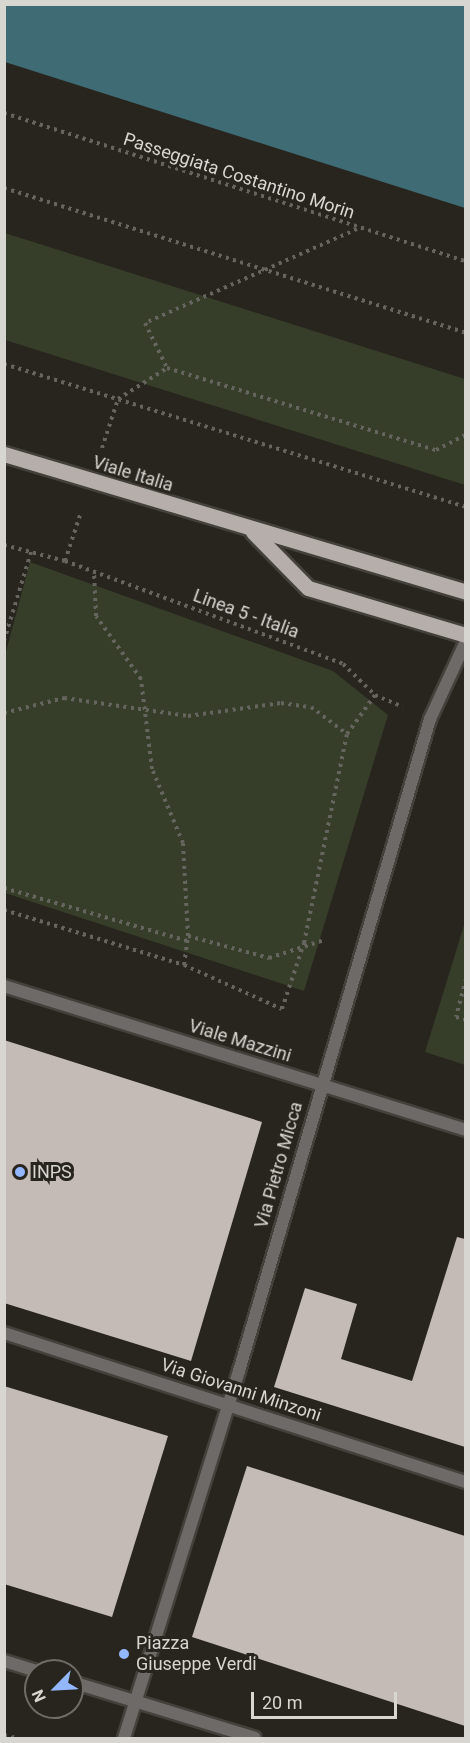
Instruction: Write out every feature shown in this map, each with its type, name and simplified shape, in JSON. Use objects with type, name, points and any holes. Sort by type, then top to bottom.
[{"type":"main road","name":"Viale Italia","points":[[4,454],[251,530],[465,592]]},
{"type":"main road","name":"Viale Italia","points":[[251,530],[308,588],[465,635]]},
{"type":"street","name":"Via Pietro Micca","points":[[137,1702],[228,1406],[430,719],[465,641]]},
{"type":"street","name":"Viale Mazzini","points":[[4,986],[465,1130]]},
{"type":"street","name":"Via Giovanni Minzoni","points":[[4,1333],[465,1482]]},
{"type":"street","points":[[4,1661],[24,1667]]},
{"type":"street","points":[[84,1686],[255,1738]]},
{"type":"street","points":[[124,1738],[137,1702]]},
{"type":"path","name":"Passeggiata Costantino Morin","points":[[4,113],[357,229],[465,261]]},
{"type":"path","points":[[4,188],[465,333]]},
{"type":"path","points":[[357,229],[145,322],[167,368],[436,450],[465,435]]},
{"type":"path","points":[[4,364],[465,507]]},
{"type":"path","points":[[118,399],[167,368]]},
{"type":"path","name":"Linea 5 - Italia","points":[[4,545],[94,572],[343,664],[375,695],[430,719]]},
{"type":"path","points":[[4,641],[31,552]]},
{"type":"path","points":[[94,572],[96,616],[141,679],[147,710],[154,779],[183,843],[187,867],[188,939],[184,965]]},
{"type":"path","points":[[4,910],[184,965],[282,1010],[304,943],[347,734],[375,695]]},
{"type":"path","points":[[4,713],[63,698],[188,716],[281,703],[311,707],[347,734]]},
{"type":"path","points":[[4,888],[188,939],[268,958],[304,943],[324,940]]},
{"type":"path","points":[[465,979],[456,1017],[465,1020]]},
{"type":"path","points":[[4,1735],[16,1738]]},
{"type":"green space","points":[[5,233],[465,379],[465,485],[5,340]]},
{"type":"green space","points":[[30,562],[333,671],[388,715],[304,991],[5,893],[5,655]]},
{"type":"green space","points":[[465,922],[465,1065],[425,1052]]},
{"type":"water","points":[[5,4],[465,5],[465,208],[5,62]]},
{"type":"building","points":[[4,1040],[262,1122],[191,1361],[4,1303]]},
{"type":"building","points":[[457,1237],[465,1239],[465,1447],[274,1387],[305,1288],[357,1304],[341,1359],[412,1381]]},
{"type":"building","points":[[4,1386],[168,1436],[112,1617],[4,1584]]},
{"type":"building","points":[[247,1466],[465,1536],[465,1726],[192,1637]]},
{"type":"place","name":"INPS","points":[[20,1172]]},
{"type":"place","name":"Piazza Giuseppe Verdi","points":[[124,1654]]}]
